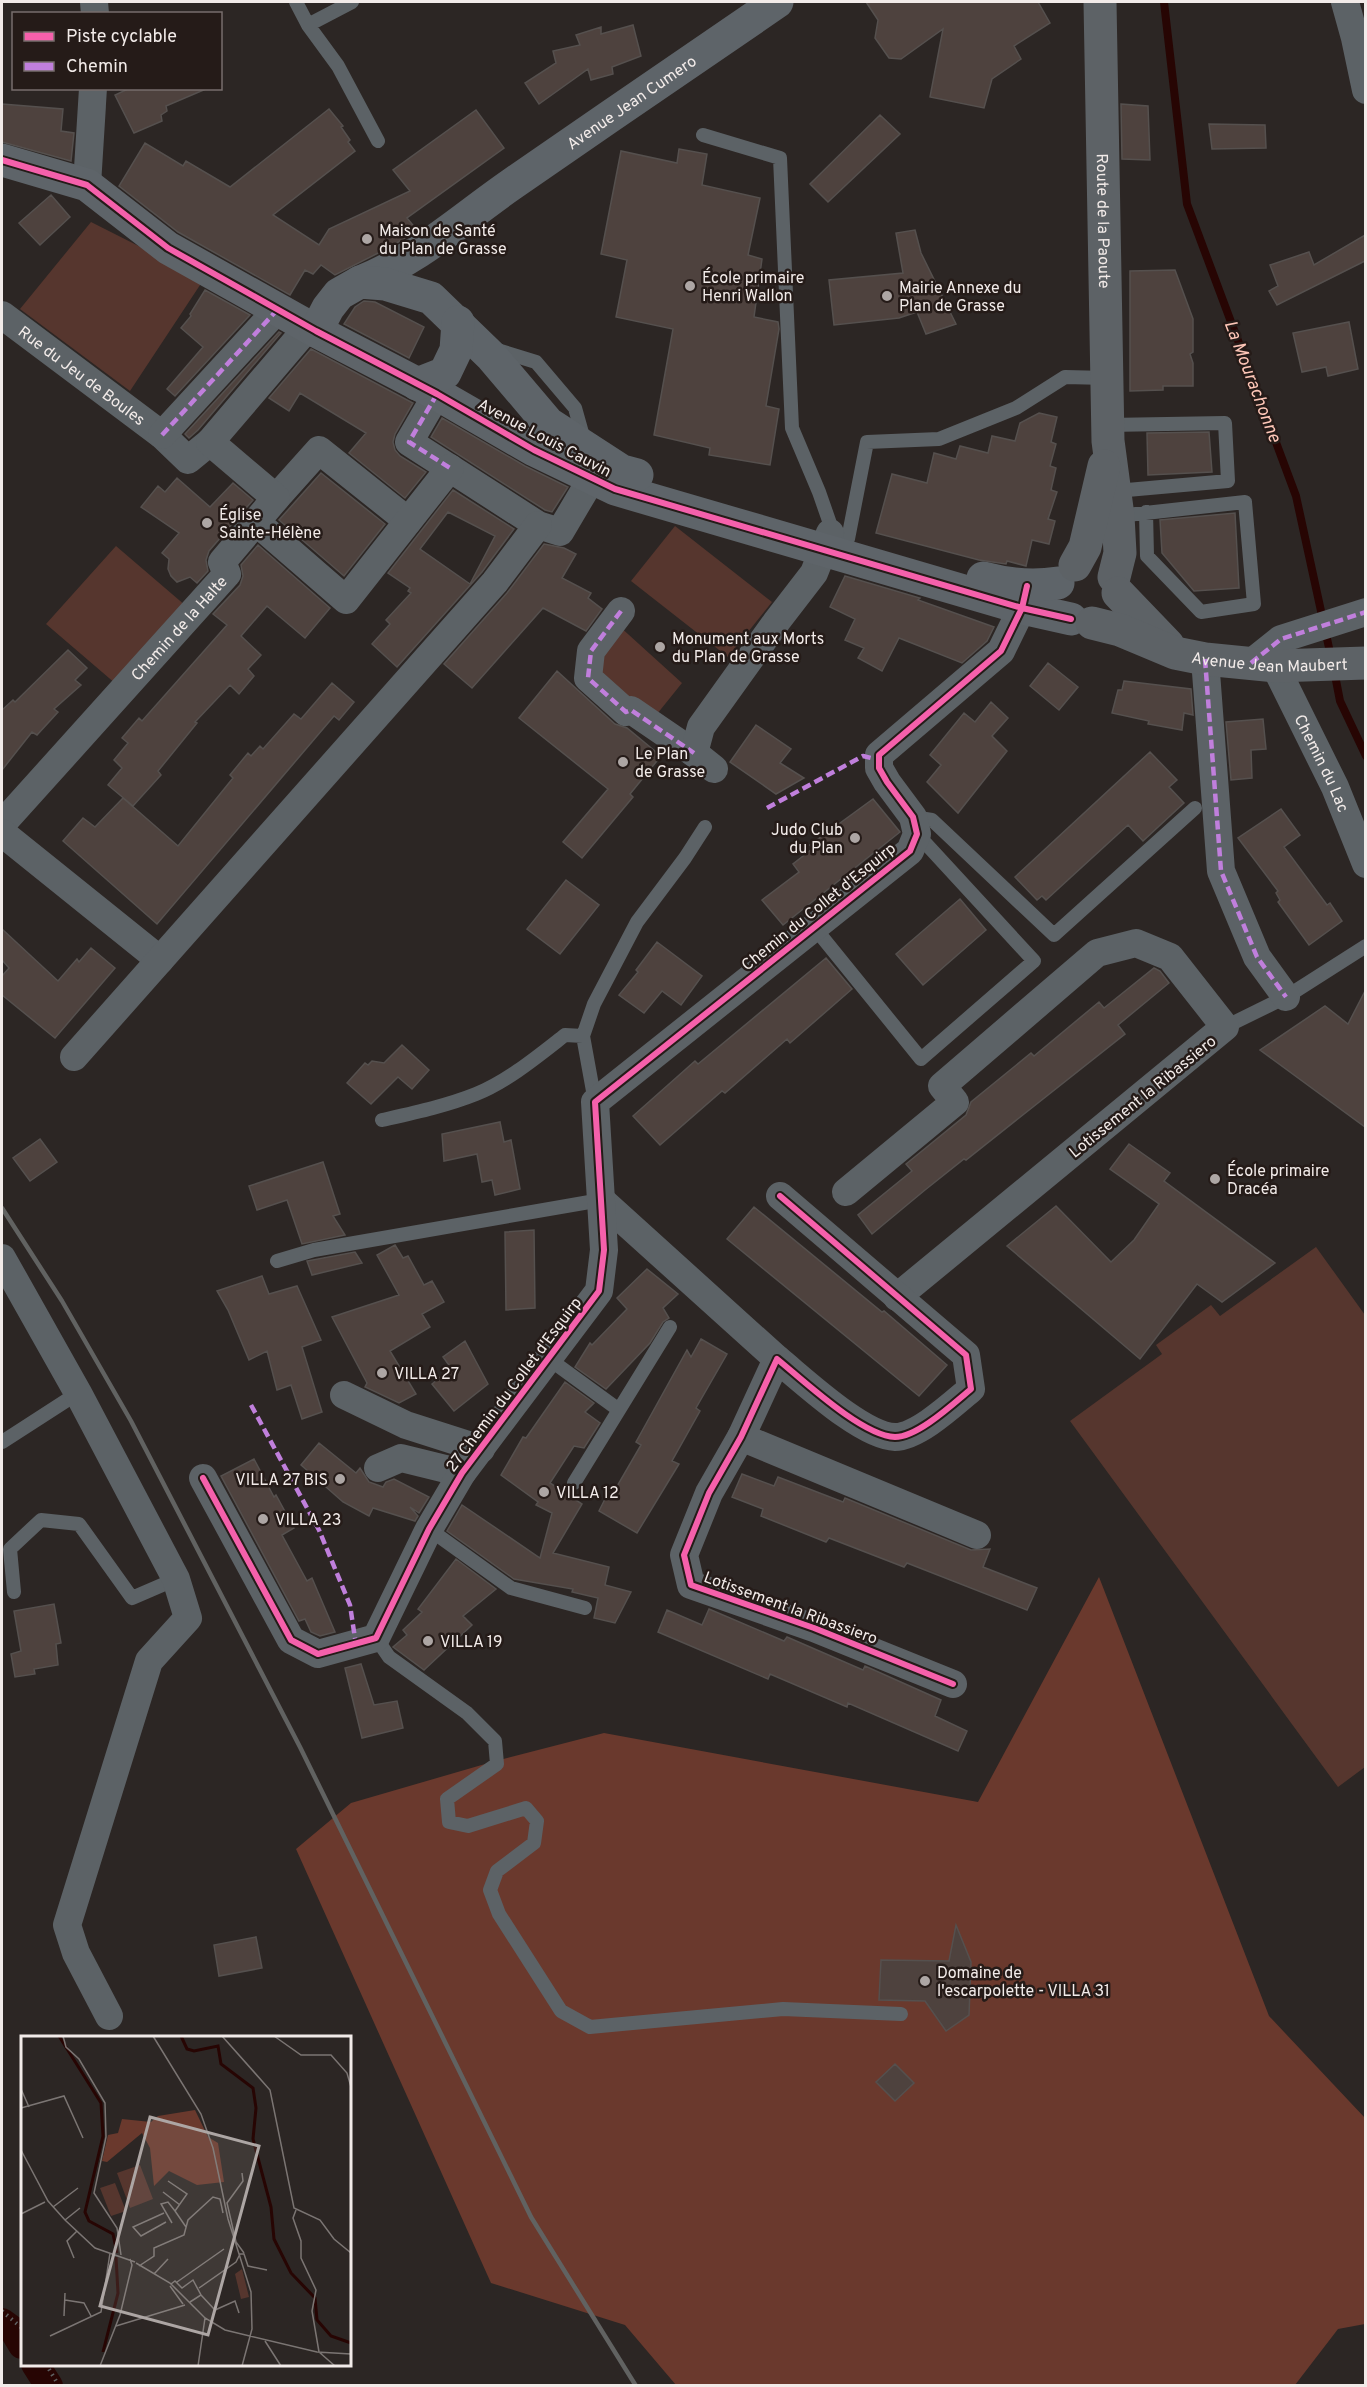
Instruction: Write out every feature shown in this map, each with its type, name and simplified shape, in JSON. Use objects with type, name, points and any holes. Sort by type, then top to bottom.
[{"type":"main road","name":"Route de la Paoute","points":[[1046,585],[1085,547],[1108,433],[1100,2]]},
{"type":"main road","name":"Route de la Paoute","points":[[1108,433],[1126,506],[1116,585]]},
{"type":"main road","name":"Avenue Jean Maubert","points":[[1116,585],[1190,656]]},
{"type":"main road","name":"Avenue Jean Maubert","points":[[1081,621],[1120,630],[1190,656],[1365,663]]},
{"type":"street","name":"Avenue Jean Cumero","points":[[360,282],[388,271],[439,240],[486,204],[777,2]]},
{"type":"street","points":[[1345,2],[1365,90]]},
{"type":"street","points":[[2,160],[87,185],[93,90]]},
{"type":"street","name":"Avenue Louis Cauvin","points":[[87,185],[168,248],[278,309],[427,389],[541,436],[589,463],[622,471],[834,539],[1007,585],[1046,585]]},
{"type":"street","points":[[431,298],[429,273],[439,240]]},
{"type":"street","points":[[276,498],[210,442],[313,328],[339,294],[360,282]]},
{"type":"street","name":"Avenue Louis Cauvin","points":[[360,282],[385,284],[431,298],[481,345],[524,392],[541,436]]},
{"type":"street","name":"Rue du Jeu de Boules","points":[[162,435],[278,309]]},
{"type":"street","name":"Rue du Jeu de Boules","points":[[2,315],[162,435],[188,460],[210,442]]},
{"type":"street","points":[[458,322],[456,350],[445,373],[427,389],[409,441],[538,525],[560,532],[589,463]]},
{"type":"street","name":"Chemin de la Halte","points":[[2,824],[227,574],[222,562],[319,450],[408,520]]},
{"type":"street","points":[[256,522],[346,600],[450,468]]},
{"type":"street","points":[[74,1057],[495,582],[538,525]]},
{"type":"street","points":[[621,611],[591,651],[588,678],[627,712],[631,710],[704,761],[700,728],[814,573],[834,539]]},
{"type":"street","points":[[915,825],[886,782],[879,768],[879,754],[1001,651],[1046,585],[1092,563],[1108,570],[1116,585],[1114,609],[1108,616],[1081,621],[1058,603],[1046,585]]},
{"type":"street","points":[[1276,658],[1356,614]]},
{"type":"street","points":[[1190,656],[1221,870],[1257,957],[1286,997]]},
{"type":"street","name":"Chemin du Lac","points":[[1276,658],[1335,787],[1365,864]]},
{"type":"street","name":"Chemin du Collet d'Esquirp","points":[[595,1102],[910,851],[915,825]]},
{"type":"street","points":[[2,833],[160,960]]},
{"type":"street","name":"Lotissement la Ribassiero","points":[[846,1192],[955,1102],[942,1086],[1097,953],[1136,943],[1170,957],[1225,1027],[897,1297]]},
{"type":"street","points":[[595,1102],[601,1200],[777,1359],[860,1425],[895,1437],[926,1426],[971,1389],[966,1355],[780,1196]]},
{"type":"street","name":"27 Chemin du Collet d'Esquirp","points":[[376,1638],[429,1529],[462,1473],[599,1291],[604,1250],[601,1200]]},
{"type":"street","points":[[2,1258],[78,1393],[176,1579],[188,1618],[149,1661],[67,1925],[76,1953],[109,2016]]},
{"type":"street","name":"Lotissement la Ribassiero","points":[[777,1359],[741,1437],[709,1493],[684,1555],[691,1585],[814,1628],[953,1684]]},
{"type":"street","points":[[344,1395],[406,1425],[481,1449]]},
{"type":"street","points":[[741,1437],[977,1535]]},
{"type":"street","points":[[378,1468],[401,1458],[462,1473]]},
{"type":"street","points":[[203,1478],[291,1640],[318,1654],[376,1638]]},
{"type":"lane","points":[[296,2],[308,25],[338,66],[378,141]]},
{"type":"lane","points":[[308,25],[352,2]]},
{"type":"lane","points":[[703,135],[780,159],[792,428],[819,492],[834,539]]},
{"type":"lane","points":[[481,345],[536,362],[574,408],[589,463]]},
{"type":"lane","points":[[834,539],[867,442],[939,439],[1016,408],[1065,377],[1107,378]]},
{"type":"lane","points":[[1108,433],[1225,423],[1228,481],[1126,506]]},
{"type":"lane","points":[[1245,501],[1254,604],[1202,612],[1147,556],[1126,506],[1245,501]]},
{"type":"lane","points":[[814,927],[921,1059],[1034,961],[915,825],[932,820],[1054,935],[1195,808]]},
{"type":"lane","points":[[595,1102],[583,1036],[594,1004],[637,922],[705,827]]},
{"type":"lane","points":[[1225,1027],[1286,997],[1365,946]]},
{"type":"lane","points":[[382,1120],[478,1093],[524,1066],[565,1035],[583,1036]]},
{"type":"lane","points":[[277,1261],[314,1250],[601,1200]]},
{"type":"lane","points":[[574,1483],[670,1327]]},
{"type":"lane","points":[[549,1359],[619,1410]]},
{"type":"lane","points":[[2,1442],[78,1393]]},
{"type":"lane","points":[[15,1592],[10,1549],[41,1520],[79,1524],[132,1598],[176,1579]]},
{"type":"lane","points":[[429,1529],[511,1588],[585,1608]]},
{"type":"lane","points":[[376,1638],[389,1657],[467,1713],[495,1741],[497,1764],[447,1799],[449,1822],[468,1826],[526,1808],[537,1821],[534,1843],[497,1871],[490,1890],[499,1914],[561,2011],[590,2026],[783,2009],[901,2014]]},
{"type":"path","points":[[2,2311],[21,2327]]},
{"type":"path","points":[[47,2366],[59,2385]]},
{"type":"shaded area","points":[[91,222],[204,279],[130,391],[20,309]]},
{"type":"shaded area","points":[[675,526],[772,602],[728,657],[631,581]]},
{"type":"shaded area","points":[[116,546],[186,606],[116,684],[46,624]]},
{"type":"shaded area","points":[[618,625],[682,683],[653,719],[601,672],[602,658]]},
{"type":"shaded area","points":[[1316,1247],[1365,1315],[1365,1767],[1338,1787],[1070,1421],[1162,1354],[1156,1345],[1211,1305],[1220,1316]]},
{"type":"shaded area","points":[[1099,1577],[1269,2016],[1365,2118],[1365,2324],[1338,2329],[1295,2385],[676,2385],[625,2325],[491,2283],[296,1849],[351,1803],[492,1762],[604,1733],[978,1802]]},
{"type":"building","points":[[866,2],[1038,2],[1050,23],[1014,46],[1021,59],[992,79],[984,108],[930,97],[943,29],[901,59],[889,58],[875,38],[878,20]]},
{"type":"building","points":[[633,25],[641,56],[612,67],[613,74],[591,80],[588,69],[539,104],[525,83],[556,63],[553,51],[580,45],[576,35],[601,27],[601,34]]},
{"type":"building","points":[[126,90],[204,90],[166,106],[167,111],[161,115],[162,121],[134,133],[115,95]]},
{"type":"building","points":[[2,104],[63,109],[61,131],[74,133],[71,161],[2,142]]},
{"type":"building","points":[[1121,104],[1148,106],[1150,160],[1122,159]]},
{"type":"building","points":[[329,109],[343,126],[341,127],[350,140],[348,142],[355,151],[273,215],[319,245],[329,229],[410,191],[393,170],[476,110],[504,148],[407,218],[417,230],[392,246],[335,275],[321,265],[313,274],[305,270],[290,295],[178,232],[119,186],[145,143],[183,166],[186,161],[230,187]]},
{"type":"building","points":[[880,115],[900,134],[828,202],[810,184]]},
{"type":"building","points":[[1209,124],[1265,125],[1266,148],[1212,149]]},
{"type":"building","name":"École primaire Henri Wallon","points":[[679,149],[707,154],[702,185],[760,198],[748,255],[762,259],[754,317],[778,322],[779,329],[766,406],[779,409],[770,465],[709,455],[710,448],[654,435],[673,329],[616,317],[627,260],[601,254],[621,151],[677,163]]},
{"type":"building","points":[[51,195],[70,217],[40,245],[19,223]]},
{"type":"building","name":"Mairie Annexe du Plan de Grasse","points":[[915,230],[921,253],[956,324],[926,334],[917,312],[899,318],[834,325],[829,280],[903,273],[896,233]]},
{"type":"building","points":[[1365,235],[1365,261],[1277,305],[1269,291],[1278,286],[1270,265],[1309,252],[1314,265]]},
{"type":"building","points":[[1175,270],[1193,319],[1193,352],[1190,354],[1193,363],[1193,386],[1163,386],[1163,390],[1130,391],[1130,271]]},
{"type":"building","points":[[205,290],[250,315],[175,396],[167,389],[203,347],[181,328],[191,316],[190,314]]},
{"type":"building","points":[[364,301],[375,302],[424,327],[409,358],[344,324],[355,307]]},
{"type":"building","points":[[1349,322],[1358,369],[1328,376],[1326,367],[1302,372],[1293,333]]},
{"type":"building","points":[[279,332],[281,333],[189,438],[185,434]]},
{"type":"building","points":[[311,349],[413,403],[395,434],[393,442],[400,456],[426,472],[405,498],[349,453],[366,433],[300,393],[289,411],[269,398]]},
{"type":"building","points":[[1039,413],[1057,417],[1051,442],[1056,444],[1050,466],[1056,468],[1051,490],[1057,492],[1048,519],[1055,521],[1049,544],[1032,540],[1026,566],[1007,561],[1006,564],[979,560],[876,533],[892,474],[927,483],[934,453],[956,459],[960,446],[988,453],[992,436],[1015,441],[1020,423]]},
{"type":"building","points":[[442,418],[525,466],[568,487],[552,512],[545,510],[431,437]]},
{"type":"building","points":[[1209,432],[1212,472],[1148,475],[1147,433]]},
{"type":"building","points":[[321,473],[385,524],[344,576],[279,520]]},
{"type":"building","name":"Église Sainte-Hélène","points":[[177,478],[210,507],[233,483],[253,500],[209,551],[206,560],[208,571],[197,583],[190,577],[177,582],[171,576],[168,569],[169,559],[162,553],[179,533],[141,507],[158,486],[165,492]]},
{"type":"building","points":[[453,490],[514,529],[482,572],[397,667],[372,644],[390,624],[386,620],[411,593],[408,591],[410,588],[388,573]],"holes":[[[448,512],[495,536],[470,584],[420,549]]]},
{"type":"building","points":[[1235,513],[1239,588],[1194,591],[1162,553],[1160,520]]},
{"type":"building","points":[[544,544],[564,548],[576,554],[562,578],[591,593],[588,598],[602,609],[586,631],[543,608],[472,688],[444,664],[507,593]]},
{"type":"building","points":[[258,545],[330,608],[305,638],[267,606],[241,636],[261,655],[248,669],[254,676],[239,694],[230,685],[195,722],[197,723],[158,771],[161,775],[133,806],[108,785],[122,768],[114,760],[128,743],[122,738],[139,718],[142,721],[227,625],[213,614],[240,585],[243,576],[241,565]]},
{"type":"building","points":[[845,576],[920,598],[918,600],[994,627],[987,641],[962,663],[899,638],[882,671],[858,658],[864,648],[845,640],[855,619],[830,607]]},
{"type":"building","points":[[68,650],[87,668],[75,680],[81,685],[54,709],[58,712],[37,735],[32,732],[2,770],[2,710],[13,700],[15,702]]},
{"type":"building","points":[[1048,663],[1078,687],[1059,710],[1030,686]]},
{"type":"building","points":[[557,671],[615,724],[627,728],[661,756],[630,794],[633,797],[582,858],[563,842],[608,789],[519,718]]},
{"type":"building","points":[[1124,681],[1191,689],[1193,715],[1184,713],[1182,730],[1148,724],[1149,721],[1112,713],[1118,690],[1122,690]]},
{"type":"building","points":[[332,683],[354,702],[339,720],[334,716],[157,924],[63,841],[83,818],[95,827],[123,798],[178,846],[233,778],[230,775],[248,753],[251,756],[260,746],[263,749],[294,714],[301,719]]},
{"type":"building","points":[[991,702],[1008,718],[992,736],[1007,751],[958,813],[927,782],[941,765],[930,755],[964,713],[975,722]]},
{"type":"building","points":[[1263,719],[1266,749],[1251,750],[1252,778],[1231,780],[1226,722]]},
{"type":"building","points":[[756,725],[791,749],[780,763],[804,778],[776,794],[730,762]]},
{"type":"building","points":[[1150,752],[1177,780],[1169,787],[1184,803],[1143,841],[1128,825],[1046,900],[1042,896],[1037,900],[1015,877]]},
{"type":"building","name":"Judo Club du Plan","points":[[873,799],[900,832],[783,925],[762,900],[799,872],[793,864],[812,849],[810,845]]},
{"type":"building","points":[[1281,809],[1300,835],[1284,847],[1327,905],[1330,903],[1342,921],[1309,945],[1278,902],[1280,900],[1276,893],[1278,891],[1238,838]]},
{"type":"building","points":[[566,880],[599,905],[560,954],[527,929]]},
{"type":"building","points":[[960,899],[986,930],[923,985],[896,954]]},
{"type":"building","points":[[2,929],[58,981],[77,959],[79,962],[91,948],[115,968],[55,1038],[2,995],[2,976],[9,968],[2,960]]},
{"type":"building","points":[[657,942],[702,976],[681,1005],[662,991],[644,1013],[619,995],[638,972],[636,970]]},
{"type":"building","points":[[826,958],[852,989],[790,1043],[787,1039],[725,1093],[722,1091],[660,1145],[633,1116],[695,1061],[698,1064]]},
{"type":"building","points":[[1154,968],[1160,971],[1169,983],[1118,1025],[1125,1034],[872,1234],[858,1215],[912,1171],[906,1164],[966,1115],[971,1102],[1031,1053],[1034,1056],[1099,1002],[1104,1008]]},
{"type":"building","points":[[1365,991],[1365,1127],[1260,1050],[1325,1006],[1348,1024]]},
{"type":"building","points":[[402,1045],[429,1070],[412,1089],[398,1077],[371,1104],[347,1083],[365,1063],[368,1065],[372,1061],[384,1063]]},
{"type":"building","points":[[500,1122],[504,1142],[511,1140],[520,1189],[495,1195],[492,1180],[482,1182],[477,1154],[444,1161],[442,1134]]},
{"type":"building","points":[[40,1139],[57,1162],[30,1181],[13,1158]]},
{"type":"building","points":[[1129,1144],[1170,1173],[1164,1181],[1275,1263],[1222,1302],[1197,1284],[1140,1359],[1007,1246],[1056,1206],[1111,1262],[1134,1240],[1159,1204],[1110,1169]]},
{"type":"building","points":[[323,1162],[340,1214],[333,1216],[345,1235],[302,1244],[287,1200],[257,1210],[249,1186]]},
{"type":"building","points":[[754,1207],[882,1312],[884,1311],[947,1365],[919,1396],[727,1239]]},
{"type":"building","points":[[534,1230],[535,1308],[506,1310],[505,1232]]},
{"type":"building","points":[[395,1245],[403,1258],[408,1256],[424,1285],[432,1281],[444,1302],[422,1314],[430,1327],[390,1351],[416,1394],[399,1403],[365,1387],[367,1383],[332,1317],[399,1295],[377,1255]]},
{"type":"building","points":[[355,1252],[362,1263],[312,1275],[307,1261]]},
{"type":"building","points":[[647,1269],[678,1294],[663,1308],[669,1318],[663,1322],[650,1343],[606,1389],[575,1367],[590,1343],[592,1345],[627,1309],[617,1298]]},
{"type":"building","points":[[262,1276],[269,1294],[297,1286],[321,1340],[302,1347],[322,1412],[302,1419],[291,1385],[277,1390],[267,1351],[249,1360],[228,1310],[217,1291]]},
{"type":"building","points":[[701,1339],[727,1354],[696,1408],[700,1411],[672,1461],[679,1464],[637,1533],[599,1511],[606,1497],[612,1495],[641,1445],[636,1442],[687,1350],[691,1357]]},
{"type":"building","points":[[465,1341],[488,1384],[454,1411],[432,1384],[451,1368],[443,1357]]},
{"type":"building","points":[[565,1382],[594,1403],[585,1412],[600,1423],[584,1448],[574,1446],[550,1483],[582,1504],[553,1553],[609,1567],[605,1585],[631,1592],[615,1623],[594,1618],[598,1598],[572,1592],[573,1589],[514,1579],[447,1531],[462,1505],[540,1558],[552,1513],[536,1505],[538,1502],[501,1475],[523,1437],[526,1438]]},
{"type":"building","name":"VILLA 27 BIS","points":[[319,1443],[356,1473],[360,1468],[369,1482],[383,1487],[386,1482],[394,1479],[429,1497],[419,1513],[410,1507],[418,1516],[415,1521],[373,1508],[369,1516],[343,1502],[301,1465]]},
{"type":"building","points":[[254,1459],[294,1528],[282,1535],[307,1581],[312,1578],[335,1632],[320,1636],[311,1632],[305,1619],[299,1621],[221,1476]]},
{"type":"building","points":[[742,1474],[774,1486],[778,1477],[843,1502],[845,1498],[971,1550],[990,1549],[983,1567],[1037,1588],[1027,1610],[907,1563],[904,1567],[829,1538],[826,1542],[761,1516],[763,1509],[732,1497]]},
{"type":"building","points":[[456,1559],[496,1589],[463,1616],[472,1625],[424,1670],[393,1647],[407,1635],[403,1630],[422,1612],[418,1609]]},
{"type":"building","points":[[54,1604],[61,1643],[56,1644],[58,1665],[34,1669],[35,1674],[15,1677],[11,1654],[21,1651],[14,1611]]},
{"type":"building","points":[[709,1609],[784,1641],[787,1637],[863,1670],[865,1666],[941,1700],[935,1716],[967,1731],[958,1751],[848,1703],[847,1707],[770,1674],[768,1679],[658,1632],[667,1610],[702,1625]]},
{"type":"building","points":[[361,1664],[374,1705],[397,1701],[403,1728],[362,1738],[345,1668]]},
{"type":"building","name":"Domaine de l'escarpolette - VILLA 31","points":[[956,1925],[971,1962],[969,2015],[946,2031],[925,2001],[879,2000],[881,1960],[949,1961]]},
{"type":"building","points":[[256,1937],[262,1968],[219,1976],[214,1945]]},
{"type":"building","points":[[895,2064],[914,2083],[895,2101],[876,2082]]},
{"type":"waterway","name":"La Mourachonne","points":[[1164,2],[1187,204],[1296,496],[1331,657]]},
{"type":"waterway","name":"La Mourachonne","points":[[1334,670],[1340,701],[1366,756]]},
{"type":"waterway","points":[[2,2322],[13,2330],[21,2343]]},
{"type":"waterway","points":[[36,2366],[49,2386]]},
{"type":"railway","points":[[2,1208],[62,1301],[131,1421],[300,1747],[531,2217],[636,2386]]},
{"type":"marked path","points":[[162,435],[278,309]]},
{"type":"marked path","points":[[437,394],[409,442],[450,468]]},
{"type":"marked path","points":[[621,611],[591,651],[588,678],[626,712],[631,710],[694,753]]},
{"type":"marked path","points":[[1251,663],[1281,639],[1366,612]]},
{"type":"marked path","points":[[1205,659],[1221,871],[1257,957],[1286,997]]},
{"type":"marked path","points":[[767,808],[863,756],[879,760]]},
{"type":"marked path","points":[[251,1405],[319,1530],[350,1605],[356,1645]]},
{"type":"cycle path","points":[[2,160],[87,185],[168,248],[316,331],[437,394],[534,450],[615,489],[1022,608],[1071,619]]},
{"type":"cycle path","points":[[203,1478],[291,1640],[318,1654],[376,1638],[429,1529],[462,1473],[599,1291],[604,1250],[595,1102],[910,851],[917,834],[913,817],[879,768],[879,755],[1001,651],[1022,608],[1027,586]]},
{"type":"cycle path","points":[[780,1196],[966,1355],[971,1389],[925,1426],[904,1436],[895,1437],[866,1427],[833,1406],[777,1359],[741,1437],[709,1493],[684,1555],[691,1585],[814,1628],[953,1684]]},
{"type":"place","name":"Maison de Santé du Plan de Grasse","points":[[367,239]]},
{"type":"place","name":"École primaire Henri Wallon","points":[[690,286]]},
{"type":"place","name":"Mairie Annexe du Plan de Grasse","points":[[887,296]]},
{"type":"place","name":"Église Sainte-Hélène","points":[[207,523]]},
{"type":"place","name":"Monument aux Morts du Plan de Grasse","points":[[660,647]]},
{"type":"place","name":"Le Plan de Grasse","points":[[623,762]]},
{"type":"place","name":"Judo Club du Plan","points":[[855,838]]},
{"type":"place","name":"École primaire Dracéa","points":[[1215,1179]]},
{"type":"place","name":"VILLA 27","points":[[382,1373]]},
{"type":"place","name":"VILLA 27 BIS","points":[[340,1479]]},
{"type":"place","name":"VILLA 12","points":[[544,1492]]},
{"type":"place","name":"VILLA 23","points":[[263,1519]]},
{"type":"place","name":"VILLA 19","points":[[428,1641]]},
{"type":"place","name":"Domaine de l'escarpolette - VILLA 31","points":[[925,1981]]}]
